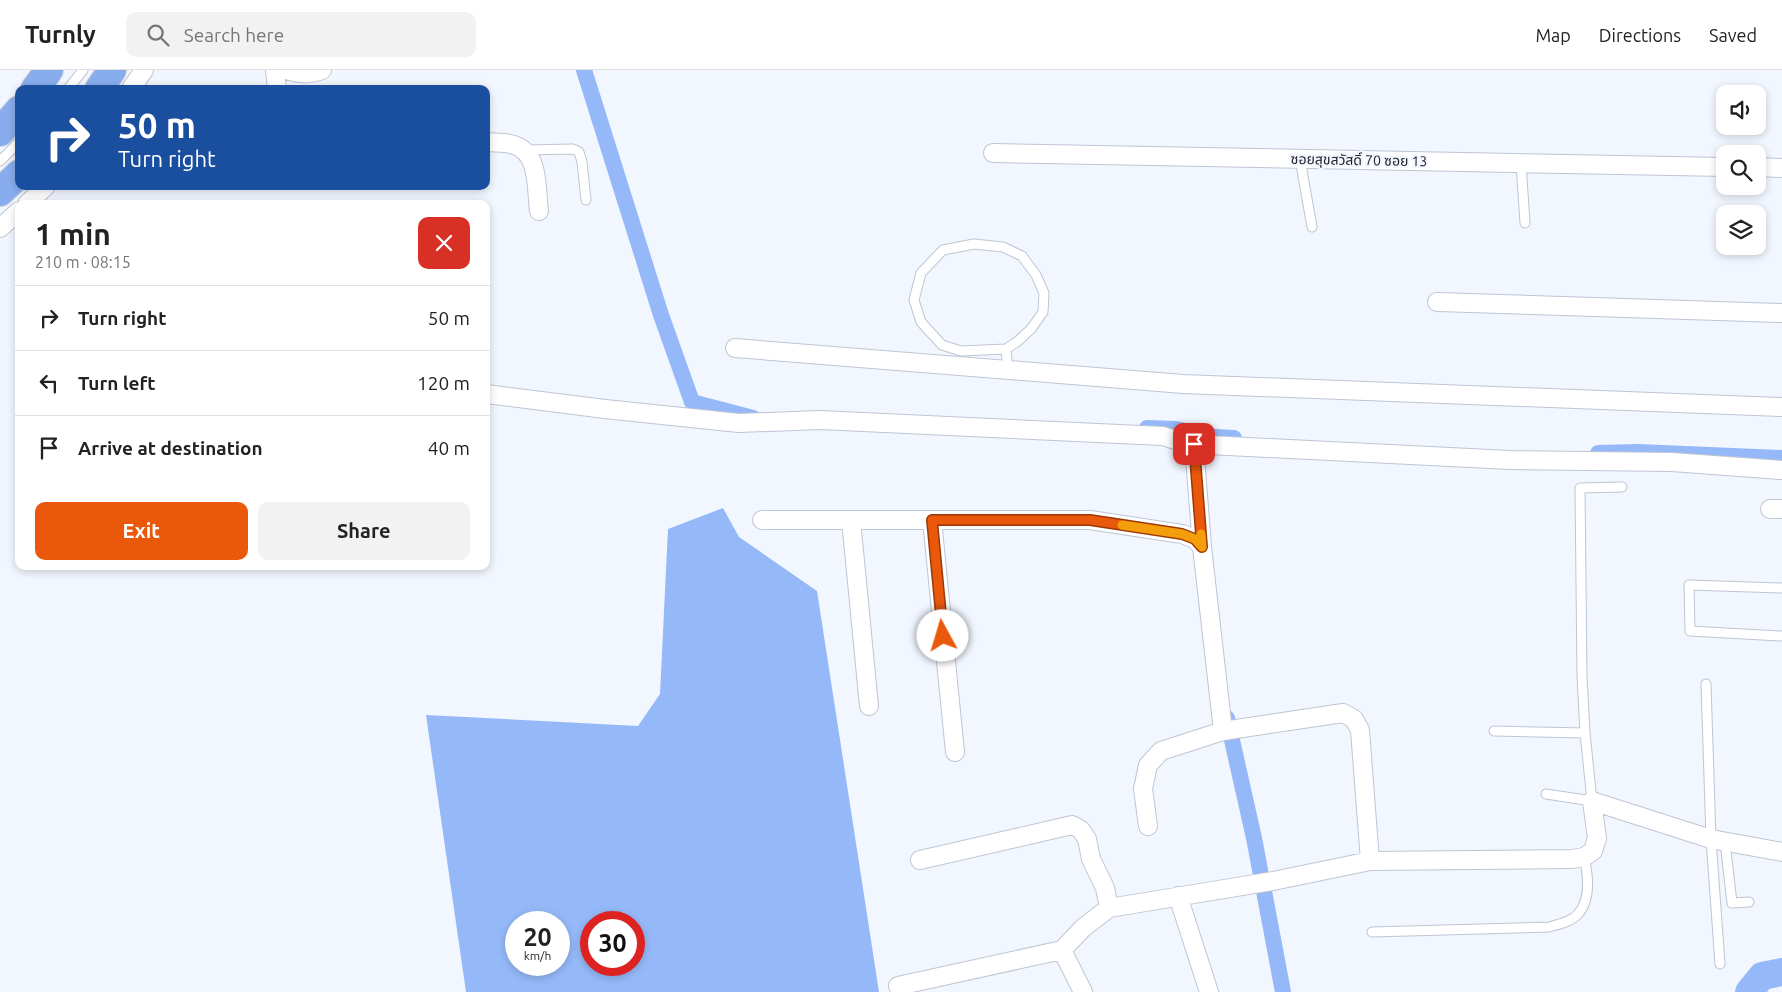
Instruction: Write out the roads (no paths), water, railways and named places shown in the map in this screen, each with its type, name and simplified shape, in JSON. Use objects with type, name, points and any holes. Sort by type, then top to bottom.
[{"type":"highway","points":[[38,85],[49,70]]},
{"type":"highway","points":[[102,85],[112,70]]},
{"type":"highway","points":[[0,132],[15,115]]},
{"type":"highway","points":[[0,192],[15,178]]},
{"type":"street","points":[[134,85],[144,70]]},
{"type":"street","points":[[275,70],[277,85]]},
{"type":"street","points":[[286,70],[312,74],[322,70]]},
{"type":"street","points":[[490,142],[514,144],[526,150],[533,161],[539,211]]},
{"type":"street","name":"ซอยสุขสวัสดิ์ 70 ซอย 13","points":[[993,153],[1716,167]]},
{"type":"street","points":[[1766,168],[1782,168]]},
{"type":"street","points":[[31,200],[42,190]]},
{"type":"street","points":[[0,228],[15,215]]},
{"type":"street","points":[[1437,302],[1782,313]]},
{"type":"street","points":[[735,348],[1183,384],[1782,407]]},
{"type":"street","points":[[490,395],[605,409],[739,422],[820,420],[1163,436],[1194,444],[1510,460],[1672,462],[1782,470]]},
{"type":"street","points":[[1194,444],[1202,547],[1223,731]]},
{"type":"street","points":[[762,520],[1090,520],[1182,534],[1195,539],[1202,547]]},
{"type":"street","points":[[851,520],[869,706]]},
{"type":"street","points":[[932,520],[955,752]]},
{"type":"street","points":[[1148,826],[1143,789],[1148,765],[1160,751],[1223,731],[1343,713],[1354,719],[1360,730],[1370,861]]},
{"type":"street","points":[[898,986],[1062,950],[1083,928],[1109,908],[1273,881],[1370,861],[1572,859],[1584,857],[1593,851],[1597,838],[1592,801],[1718,840],[1782,852]]},
{"type":"street","points":[[920,860],[1072,826],[1081,830],[1087,839],[1091,860],[1105,888],[1109,908]]},
{"type":"street","points":[[1178,896],[1209,992]]},
{"type":"street","points":[[1062,950],[1083,992]]},
{"type":"lane","points":[[71,85],[83,70]]},
{"type":"lane","points":[[0,161],[15,146]]},
{"type":"lane","points":[[526,150],[573,149],[580,152],[586,200]]},
{"type":"lane","points":[[1300,159],[1312,228]]},
{"type":"lane","points":[[1521,163],[1526,223]]},
{"type":"lane","points":[[974,244],[1003,247],[1022,256],[1036,275],[1044,293],[1043,312],[1031,329],[1006,349],[961,352],[942,344],[921,322],[914,300],[922,273],[944,250],[974,244]]},
{"type":"lane","points":[[1006,349],[1008,370]]},
{"type":"lane","points":[[1546,794],[1592,801],[1585,733],[1582,676],[1580,488],[1622,487]]},
{"type":"lane","points":[[1782,588],[1689,585],[1690,631],[1782,636]]},
{"type":"lane","points":[[1706,684],[1718,840],[1720,964]]},
{"type":"lane","points":[[1494,731],[1585,733]]},
{"type":"lane","points":[[1718,840],[1732,903],[1749,902]]},
{"type":"lane","points":[[1372,932],[1550,927],[1568,922],[1579,914],[1586,898],[1588,872],[1584,857]]},
{"type":"water","points":[[723,508],[739,537],[817,591],[879,992],[466,992],[426,715],[638,726],[660,694],[668,529]]},
{"type":"waterway","points":[[584,70],[661,315],[692,402],[753,418]]},
{"type":"waterway","points":[[1147,428],[1176,429],[1215,437],[1234,438]]},
{"type":"waterway","points":[[1598,453],[1638,452],[1782,458]]},
{"type":"waterway","points":[[1227,718],[1254,838],[1283,992]]},
{"type":"waterway","points":[[1749,992],[1762,976],[1782,972]]}]
